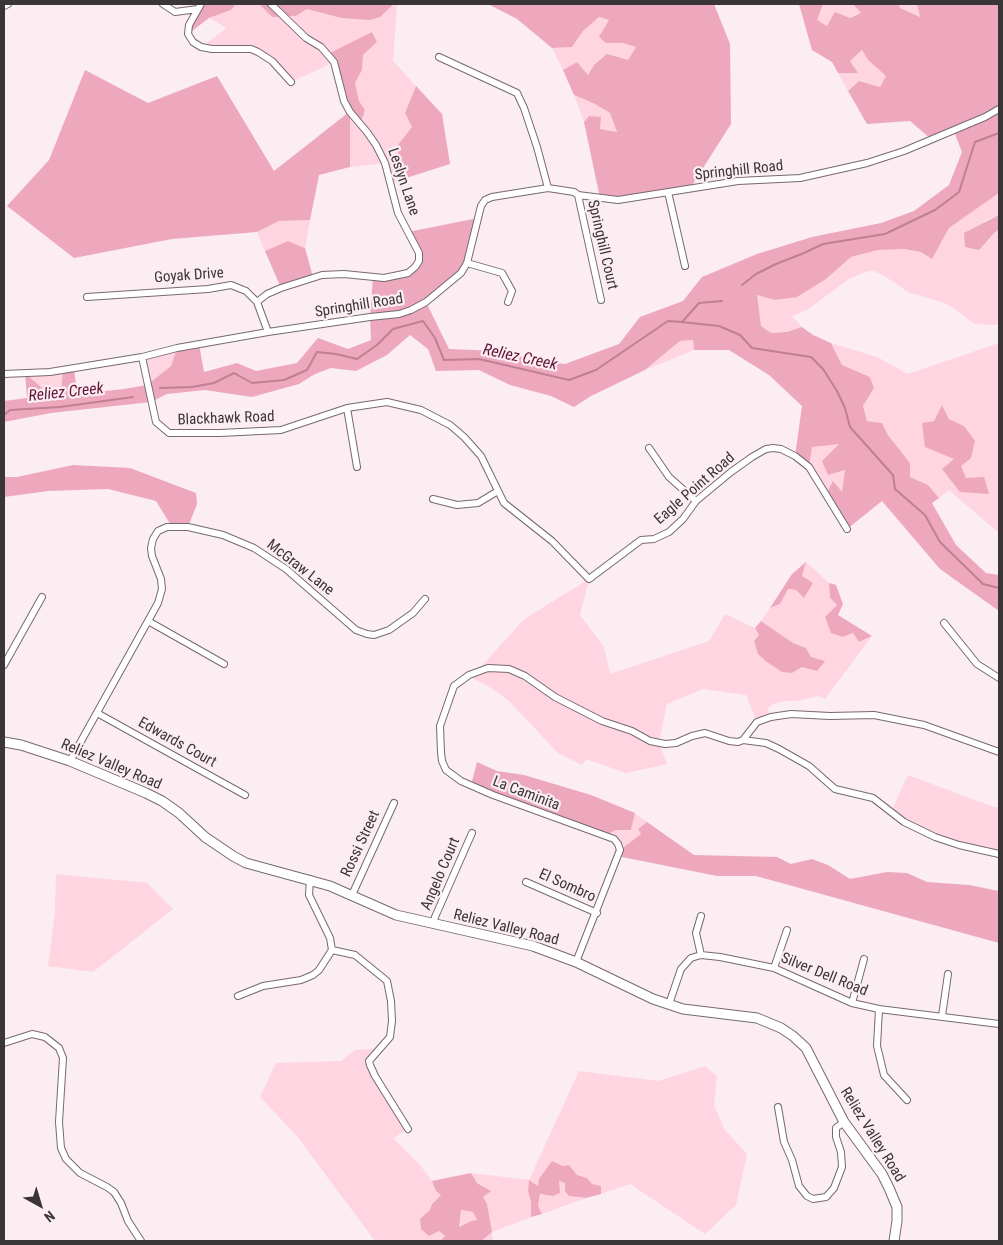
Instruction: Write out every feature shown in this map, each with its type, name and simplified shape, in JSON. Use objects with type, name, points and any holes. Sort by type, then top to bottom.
[{"type":"main road","name":"Reliez Valley Road","points":[[4,742],[21,745],[70,761],[162,801],[205,837],[246,863],[310,879],[396,915],[533,946],[576,962],[654,999],[669,1004],[699,1012],[757,1018],[781,1028],[806,1048],[844,1122],[882,1174],[897,1207],[894,1241]]},
{"type":"street","points":[[4,6],[8,4]]},
{"type":"street","points":[[163,4],[175,12],[200,6]]},
{"type":"street","name":"Leslyn Lane","points":[[257,302],[267,294],[281,288],[322,275],[344,274],[384,278],[408,272],[419,261],[419,253],[398,214],[385,163],[376,145],[350,112],[344,101],[334,62],[321,47],[306,38],[272,4]]},
{"type":"street","points":[[200,6],[189,25],[188,34],[193,42],[212,49],[251,49],[272,61],[291,82]]},
{"type":"street","points":[[439,57],[517,93],[538,147],[548,188]]},
{"type":"street","name":"Springhill Road","points":[[4,374],[50,372],[268,332],[399,314],[426,302],[460,273],[467,263],[481,206],[485,200],[492,197],[548,188],[574,192],[578,195],[618,200],[738,181],[800,178],[868,163],[904,151],[985,117],[999,109]]},
{"type":"street","points":[[668,192],[685,266]]},
{"type":"street","name":"Springhill Court","points":[[578,195],[601,300]]},
{"type":"street","points":[[467,263],[502,273],[512,291],[508,302]]},
{"type":"street","name":"Goyak Drive","points":[[87,297],[208,289],[231,285],[246,291],[257,302]]},
{"type":"street","points":[[257,302],[268,332]]},
{"type":"street","name":"Blackhawk Road","points":[[142,356],[156,422],[169,433],[281,430],[347,408],[387,402],[421,410],[450,425],[464,437],[481,456],[504,503],[552,541],[589,579]]},
{"type":"street","points":[[347,408],[357,467]]},
{"type":"street","points":[[649,448],[669,477],[696,501]]},
{"type":"street","name":"Eagle Point Road","points":[[589,579],[641,540],[654,539],[669,532],[683,520],[696,501],[752,457],[766,449],[781,449],[795,456],[809,467],[847,529]]},
{"type":"street","points":[[433,498],[458,505],[478,503],[498,491]]},
{"type":"street","name":"McGraw Lane","points":[[70,761],[158,603],[162,589],[162,579],[152,556],[151,548],[153,539],[158,531],[167,527],[188,527],[223,535],[254,548],[286,569],[356,630],[366,634],[374,635],[389,630],[413,613],[424,599]]},
{"type":"street","points":[[4,665],[42,598]]},
{"type":"street","points":[[148,621],[224,664]]},
{"type":"street","points":[[944,623],[977,664],[999,678]]},
{"type":"street","name":"La Caminita","points":[[576,962],[597,913],[620,850],[618,844],[614,839],[460,781],[446,770],[442,761],[440,726],[454,686],[469,675],[488,668],[508,669],[525,676],[555,697],[602,721],[632,731],[650,741],[665,744],[676,743],[705,733],[729,742],[743,740]]},
{"type":"street","name":"Edwards Court","points":[[97,713],[245,795]]},
{"type":"street","points":[[743,740],[757,722],[771,717],[790,714],[830,716],[874,715],[924,725],[999,752]]},
{"type":"street","points":[[743,740],[766,743],[779,749],[809,766],[834,789],[846,793],[863,794],[873,798],[904,822],[935,837],[959,845],[999,854]]},
{"type":"street","name":"Rossi Street","points":[[352,895],[394,803]]},
{"type":"street","name":"Angelo Court","points":[[433,924],[472,833]]},
{"type":"street","points":[[238,996],[263,986],[301,980],[313,975],[319,970],[332,950],[330,938],[309,895],[310,879]]},
{"type":"street","name":"El Sombro","points":[[526,882],[597,913]]},
{"type":"street","points":[[669,1004],[681,969],[691,958],[701,955],[696,933],[701,916]]},
{"type":"street","points":[[774,968],[787,930]]},
{"type":"street","points":[[332,950],[355,955],[387,981],[391,1001],[392,1021],[390,1037],[369,1061],[375,1076],[408,1129]]},
{"type":"street","name":"Silver Dell Road","points":[[701,955],[774,968],[852,1003],[879,1009],[999,1024]]},
{"type":"street","points":[[852,1003],[864,959]]},
{"type":"street","points":[[942,1016],[948,974]]},
{"type":"street","points":[[879,1009],[877,1046],[884,1075],[906,1100]]},
{"type":"street","points":[[4,1043],[32,1034],[46,1037],[59,1048],[63,1058],[58,1122],[61,1148],[66,1159],[80,1173],[107,1186],[114,1192],[121,1203],[128,1221],[141,1241]]},
{"type":"street","points":[[778,1107],[784,1142],[792,1160],[799,1186],[807,1196],[813,1199],[826,1197],[834,1188],[842,1167],[836,1128],[844,1122]]},
{"type":"shaded area","points":[[201,4],[236,4],[231,10],[209,18],[188,34]]},
{"type":"shaded area","points":[[236,4],[259,4],[272,17],[296,16],[307,9],[341,18],[380,17],[394,4],[397,4],[393,61],[416,86],[405,113],[412,127],[397,146],[403,179],[391,183],[385,163],[350,167],[350,112],[365,110],[359,101],[355,83],[362,70],[363,55],[377,42],[372,32],[347,45],[334,62],[291,82],[258,52],[201,47],[227,28],[209,18],[231,10]]},
{"type":"shaded area","points":[[259,4],[394,4],[380,17],[370,20],[341,18],[307,9],[296,16],[272,17]]},
{"type":"shaded area","points":[[488,4],[714,4],[730,44],[731,124],[689,190],[630,199],[600,198],[584,122],[589,116],[601,117],[600,129],[617,132],[610,113],[574,95],[563,70],[577,62],[588,75],[594,65],[607,54],[628,60],[636,47],[623,43],[606,43],[599,37],[609,20],[599,17],[583,31],[572,47],[552,48],[517,19]]},
{"type":"shaded area","points":[[799,4],[823,4],[817,20],[827,26],[835,12],[850,18],[861,13],[853,4],[899,4],[900,8],[920,17],[917,4],[999,4],[999,193],[949,228],[932,259],[921,252],[904,249],[878,250],[851,257],[826,279],[797,297],[775,300],[757,295],[761,326],[771,333],[787,332],[802,327],[813,335],[831,343],[842,365],[870,377],[874,388],[863,406],[867,421],[882,423],[888,435],[910,463],[910,477],[928,485],[939,498],[932,503],[956,545],[986,573],[999,575],[999,611],[940,569],[882,501],[847,529],[826,495],[833,481],[842,492],[845,470],[828,475],[822,461],[839,444],[812,447],[809,467],[795,456],[802,406],[769,375],[729,350],[694,350],[693,340],[680,341],[645,370],[591,396],[574,407],[551,396],[510,385],[479,370],[436,371],[428,349],[410,335],[387,355],[356,371],[331,368],[315,374],[299,384],[252,397],[205,390],[167,394],[151,402],[51,413],[4,422],[4,401],[27,398],[25,373],[49,394],[61,391],[63,370],[74,368],[77,394],[147,385],[171,366],[177,348],[199,344],[204,372],[237,363],[256,371],[297,363],[318,338],[348,349],[371,340],[370,317],[373,277],[408,273],[419,261],[408,232],[478,218],[461,273],[426,302],[449,349],[498,351],[540,361],[565,364],[619,344],[640,317],[683,301],[702,277],[757,254],[812,237],[881,223],[914,211],[949,185],[962,152],[953,129],[931,139],[910,121],[867,124],[848,91],[859,81],[880,87],[886,76],[868,60],[862,50],[850,61],[858,73],[838,73],[832,62],[812,50]]},
{"type":"shaded area","points":[[823,4],[853,4],[861,13],[827,26],[817,20]]},
{"type":"shaded area","points":[[899,4],[917,4],[920,18],[900,8]]},
{"type":"shaded area","points":[[599,17],[610,20],[606,43],[623,43],[636,47],[628,60],[594,65],[588,75],[577,62],[563,70],[552,48],[572,47],[583,31]]},
{"type":"shaded area","points":[[372,32],[377,42],[363,55],[362,70],[355,83],[359,101],[365,110],[360,124],[350,113],[350,167],[319,175],[310,220],[279,221],[257,232],[172,239],[74,258],[7,206],[49,160],[85,70],[148,103],[217,76],[274,171],[349,112],[328,54]]},
{"type":"shaded area","points":[[862,50],[868,60],[886,76],[880,87],[859,81],[848,91],[838,73],[858,73],[850,61]]},
{"type":"shaded area","points":[[416,86],[442,114],[450,164],[403,179],[397,146],[412,127],[405,113]]},
{"type":"shaded area","points":[[574,95],[610,113],[617,132],[600,129],[601,118],[589,116],[584,122]]},
{"type":"shaded area","points":[[999,193],[999,215],[986,220],[975,229],[994,233],[999,230],[999,324],[976,324],[952,307],[908,292],[886,277],[874,271],[868,271],[849,279],[807,310],[792,316],[802,327],[787,332],[771,333],[761,326],[756,294],[775,300],[826,279],[851,257],[878,250],[904,249],[921,252],[932,258],[949,228]]},
{"type":"shaded area","points":[[999,215],[999,230],[979,250],[965,247],[964,233]]},
{"type":"shaded area","points":[[310,220],[305,248],[288,241],[265,251],[257,232],[279,221]]},
{"type":"shaded area","points":[[288,241],[305,248],[313,277],[281,288],[265,251]]},
{"type":"shaded area","points":[[693,340],[694,350],[645,370],[680,341]]},
{"type":"shaded area","points":[[831,343],[877,357],[908,374],[999,343],[999,533],[949,490],[939,498],[928,485],[910,477],[910,463],[888,435],[882,423],[867,421],[863,406],[874,388],[870,377],[842,365]],"holes":[[[943,406],[949,419],[964,426],[960,466],[966,478],[955,460],[922,423],[934,421]]]},
{"type":"shaded area","points":[[177,348],[171,366],[147,385],[142,357]]},
{"type":"shaded area","points":[[63,370],[61,392],[49,394],[25,373]]},
{"type":"shaded area","points":[[942,405],[949,419],[964,426],[975,441],[971,458],[961,466],[966,478],[984,477],[989,494],[960,492],[942,469],[954,459],[925,447],[922,423],[934,421]]},
{"type":"shaded area","points":[[840,443],[845,470],[842,492],[826,495],[809,467],[812,447]]},
{"type":"shaded area","points":[[73,465],[130,468],[196,493],[197,504],[188,527],[172,527],[156,501],[108,489],[48,491],[4,497],[4,477],[17,477]]},
{"type":"shaded area","points":[[806,562],[829,583],[830,598],[837,605],[825,617],[843,637],[854,633],[860,642],[872,636],[825,699],[818,696],[773,704],[768,708],[769,715],[756,719],[746,695],[703,689],[667,704],[659,742],[667,764],[626,773],[586,759],[582,765],[558,753],[509,701],[493,689],[474,679],[481,667],[523,620],[589,579],[580,615],[604,647],[610,674],[709,641],[725,614],[755,628],[792,673],[802,667],[811,657],[806,648],[793,643],[761,621],[770,608],[780,604],[787,589],[796,590],[804,598],[802,576]]},
{"type":"shaded area","points":[[806,562],[802,576],[813,583],[804,598],[796,590],[788,589],[780,604],[770,608],[792,574]]},
{"type":"shaded area","points":[[829,583],[836,585],[843,604],[838,615],[872,636],[859,642],[853,633],[843,637],[831,633],[825,617],[837,605],[830,598]]},
{"type":"shaded area","points":[[761,621],[793,643],[806,648],[811,657],[825,661],[817,671],[802,667],[792,673],[782,672],[758,654],[754,641],[759,635],[755,628]]},
{"type":"shaded area","points":[[477,762],[497,771],[524,775],[591,795],[635,813],[631,830],[616,830],[604,836],[471,785]]},
{"type":"shaded area","points":[[908,775],[994,807],[999,807],[999,854],[946,841],[891,812]]},
{"type":"shaded area","points":[[635,813],[647,822],[638,829],[641,834],[620,850],[618,844],[604,836],[616,830],[631,830]]},
{"type":"shaded area","points":[[647,822],[694,855],[777,857],[791,864],[812,859],[828,865],[850,879],[887,872],[907,873],[927,882],[969,885],[999,891],[999,943],[756,876],[717,876],[617,856],[620,850],[641,834],[638,829]]},
{"type":"shaded area","points":[[56,874],[147,883],[173,909],[93,972],[48,966],[55,912]]},
{"type":"shaded area","points":[[381,1048],[369,1061],[408,1129],[393,1138],[420,1165],[434,1184],[436,1191],[441,1195],[432,1204],[431,1210],[420,1219],[445,1237],[440,1241],[375,1241],[296,1135],[260,1097],[276,1063],[341,1061],[355,1050]]},
{"type":"shaded area","points":[[705,1066],[717,1076],[714,1105],[724,1129],[747,1154],[736,1205],[705,1234],[630,1184],[601,1194],[601,1186],[592,1184],[587,1178],[577,1175],[569,1165],[563,1166],[552,1161],[538,1187],[529,1181],[528,1191],[531,1202],[531,1217],[492,1232],[493,1241],[481,1241],[483,1185],[477,1183],[471,1173],[529,1180],[579,1071],[659,1081]]},
{"type":"shaded area","points":[[552,1161],[563,1166],[569,1165],[577,1175],[587,1178],[592,1184],[601,1186],[601,1194],[586,1198],[569,1196],[565,1191],[565,1183],[559,1181],[560,1193],[553,1196],[540,1194],[538,1206],[542,1214],[531,1217],[531,1202],[528,1191],[529,1180],[538,1186],[539,1179]]},
{"type":"shaded area","points":[[471,1173],[477,1183],[491,1191],[483,1197],[487,1204],[492,1232],[481,1241],[440,1241],[445,1236],[439,1231],[429,1236],[421,1229],[420,1219],[430,1210],[432,1204],[441,1195],[436,1191],[432,1181]],"holes":[[[461,1210],[473,1212],[477,1220],[459,1227]]]},
{"type":"shaded area","points":[[559,1181],[565,1183],[577,1198],[586,1198],[542,1214],[538,1206],[540,1194],[553,1196]]},
{"type":"shaded area","points":[[460,1210],[473,1212],[478,1221],[471,1221],[459,1227]]},
{"type":"waterway","name":"Reliez Creek","points":[[742,285],[756,274],[823,244],[885,234],[935,210],[959,192],[975,142],[999,133]]},
{"type":"waterway","name":"Reliez Creek","points":[[160,388],[192,387],[214,383],[234,373],[252,383],[284,380],[307,370],[317,352],[357,359],[377,345],[393,329],[423,321],[435,338],[444,360],[479,359],[569,380],[596,370],[668,321],[682,322],[699,303],[722,301]]},
{"type":"waterway","points":[[682,322],[719,326],[740,335],[752,348],[811,357],[823,369],[837,391],[845,408],[850,427],[893,475],[895,489],[925,515],[940,542],[983,584],[999,588]]},
{"type":"waterway","name":"Reliez Creek","points":[[4,415],[10,410],[60,407],[133,397]]}]
